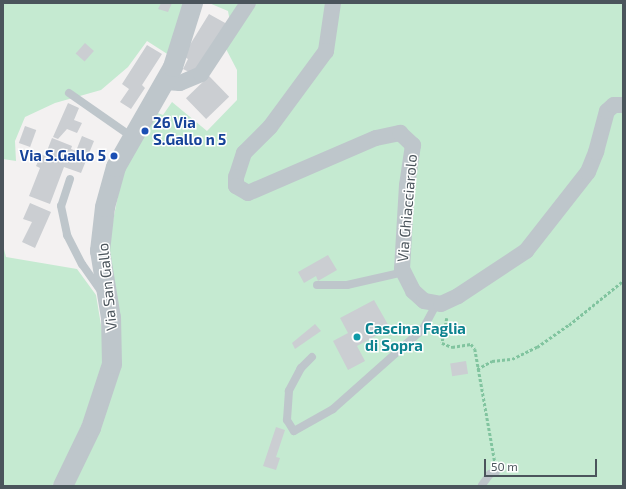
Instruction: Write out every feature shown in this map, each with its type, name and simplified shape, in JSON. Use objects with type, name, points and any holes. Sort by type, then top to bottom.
[{"type":"street","name":"Via San Gallo","points":[[63,486],[91,428],[112,364],[111,318],[106,297],[100,250],[105,207],[116,167],[169,75],[193,3]]},
{"type":"street","points":[[169,75],[180,83],[201,74],[248,3]]},
{"type":"street","name":"Via Ghiacciarolo","points":[[333,3],[326,51],[270,127],[244,153],[236,177],[236,186],[248,193],[376,138],[400,133],[413,145],[407,185],[404,272],[413,291],[424,301],[436,303]]},
{"type":"street","points":[[436,303],[441,304],[458,296],[526,250],[588,172],[596,152],[607,112],[614,105],[623,105]]},
{"type":"lane","points":[[138,110],[153,88],[169,75]]},
{"type":"lane","points":[[69,93],[132,137]]},
{"type":"lane","points":[[70,179],[62,206],[67,235],[94,283],[106,297]]},
{"type":"lane","points":[[317,285],[347,285],[404,272]]},
{"type":"lane","points":[[312,357],[301,368],[288,390],[287,420],[294,431],[333,409],[418,334],[423,329],[436,303]]},
{"type":"lane","points":[[482,485],[490,474],[496,472]]},
{"type":"path","points":[[477,369],[492,361],[512,359],[537,347],[569,325],[623,281]]},
{"type":"path","points":[[458,296],[444,322],[442,343],[452,347],[471,344],[475,349],[477,369],[496,472]]},
{"type":"green space","points":[[3,3],[188,3],[172,57],[147,41],[128,67],[101,90],[55,103],[25,117],[15,141],[16,161],[3,159]]},
{"type":"green space","points":[[209,3],[623,3],[623,486],[69,486],[99,432],[106,255],[122,176],[155,112],[163,115],[172,102],[207,131],[237,100],[237,70],[225,47],[231,27],[228,11]]},
{"type":"green space","points":[[3,245],[6,257],[77,269],[96,295],[105,349],[97,388],[64,467],[52,486],[3,486]]},
{"type":"building","points":[[161,3],[172,3],[168,12],[158,9]]},
{"type":"building","points":[[209,14],[227,24],[198,71],[191,73],[183,69],[188,59],[183,56]]},
{"type":"building","points":[[85,43],[94,51],[85,61],[76,53]]},
{"type":"building","points":[[147,45],[162,54],[142,85],[145,88],[131,109],[120,102],[129,89],[122,84]]},
{"type":"building","points":[[209,76],[229,97],[206,119],[186,98]]},
{"type":"building","points":[[68,103],[79,108],[74,120],[82,123],[77,133],[67,129],[58,139],[53,137]]},
{"type":"building","points":[[25,126],[36,130],[30,147],[19,143]]},
{"type":"building","points":[[82,136],[94,141],[81,173],[64,167],[50,204],[29,196],[40,168],[36,166],[41,154],[45,156],[52,138],[72,146],[71,149],[76,151]]},
{"type":"building","points":[[30,203],[51,212],[35,248],[22,242],[32,222],[23,219]]},
{"type":"building","points":[[328,255],[337,270],[318,281],[316,276],[304,283],[298,272]]},
{"type":"building","name":"Cascina Faglia di Sopra","points":[[374,300],[390,328],[357,346],[365,361],[348,370],[333,341],[348,333],[340,318]]},
{"type":"building","points":[[315,324],[321,331],[295,349],[292,343]]},
{"type":"building","points":[[466,361],[468,374],[452,376],[450,364]]},
{"type":"building","points":[[276,427],[285,430],[276,457],[280,458],[276,470],[263,466]]},
{"type":"place","name":"26 Via S.Gallo n 5","points":[[145,131]]},
{"type":"place","name":"Via S.Gallo 5","points":[[114,156]]},
{"type":"place","name":"Cascina Faglia di Sopra","points":[[357,337]]}]
